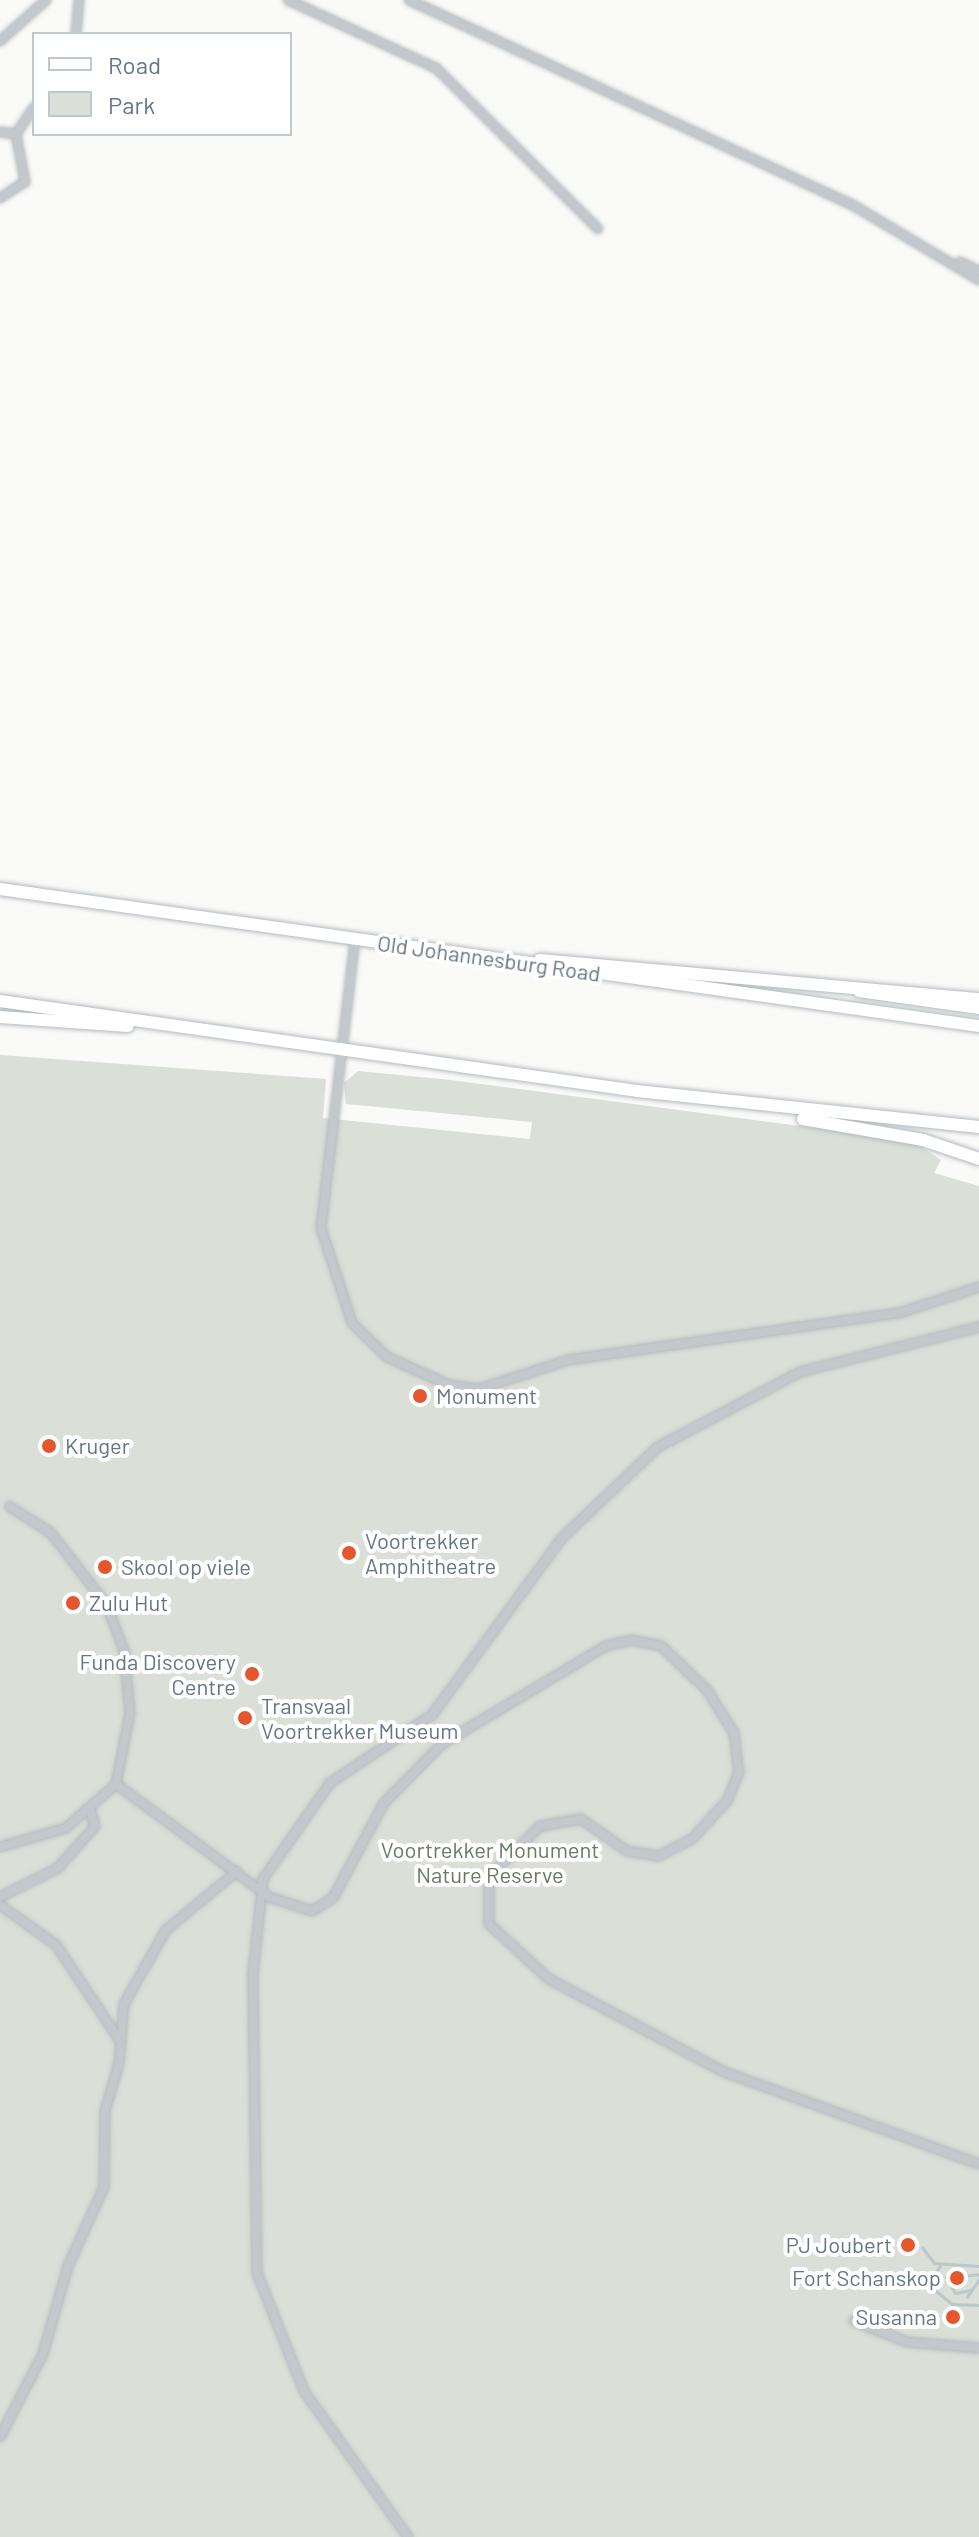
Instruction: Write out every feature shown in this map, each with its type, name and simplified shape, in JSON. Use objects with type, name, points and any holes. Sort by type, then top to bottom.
[{"type":"main road","name":"Old Johannesburg Road","points":[[0,889],[979,1026]]},
{"type":"main road","points":[[514,963],[785,978],[979,999]]},
{"type":"main road","points":[[785,978],[979,1008]]},
{"type":"main road","points":[[0,1001],[637,1091],[877,1130],[979,1159]]},
{"type":"main road","points":[[0,1017],[227,1034]]},
{"type":"main road","points":[[637,1091],[979,1127]]},
{"type":"street","points":[[0,41],[46,0]]},
{"type":"street","points":[[76,32],[79,0]]},
{"type":"street","points":[[288,0],[436,68],[598,229]]},
{"type":"street","points":[[409,0],[979,271]]},
{"type":"street","points":[[0,198],[25,182],[16,134],[32,110]]},
{"type":"street","points":[[0,132],[16,134]]},
{"type":"street","points":[[938,251],[979,280]]},
{"type":"street","points":[[355,939],[341,1049],[324,1250],[352,1323],[369,1346],[449,1385],[479,1389],[603,1353],[899,1313],[979,1287]]},
{"type":"street","points":[[408,2537],[304,2391],[257,2273],[250,2199],[258,1889],[330,1783],[432,1715],[562,1538],[658,1447],[800,1372],[979,1327]]},
{"type":"street","points":[[0,1847],[45,1838],[90,1810],[116,1784],[130,1713],[121,1635],[79,1564],[51,1533],[10,1507]]},
{"type":"street","points":[[116,1784],[258,1889],[302,1912],[319,1909],[333,1898],[375,1814],[442,1744],[606,1646],[631,1640],[661,1646],[707,1690],[734,1733],[739,1772],[727,1801],[692,1839],[658,1856],[627,1851],[581,1819],[540,1826],[489,1877],[489,1924],[549,1979],[722,2071],[979,2164]]},
{"type":"street","points":[[0,1897],[58,1868],[95,1826],[90,1810]]},
{"type":"street","points":[[0,2437],[43,2354],[68,2266],[104,2187],[105,2111],[124,2004],[158,1942],[237,1871]]},
{"type":"street","points":[[0,1905],[56,1945],[120,2040]]},
{"type":"street","points":[[854,2321],[907,2342],[979,2348]]},
{"type":"green space","name":"Voortrekker Monument Nature Reserve","points":[[0,1055],[326,1079],[323,1118],[530,1139],[532,1122],[346,1104],[344,1083],[358,1071],[451,1080],[875,1136],[920,1146],[941,1160],[934,1173],[979,1186],[979,2537],[0,2537]]},
{"type":"waterway","points":[[922,2247],[934,2263],[979,2266]]},
{"type":"waterway","points":[[940,2266],[932,2277],[936,2291],[952,2304],[979,2305]]},
{"type":"waterway","points":[[971,2290],[955,2293],[946,2277],[979,2274]]},
{"type":"waterway","points":[[967,2297],[979,2279]]},
{"type":"place","name":"Monument","points":[[420,1396]]},
{"type":"place","name":"Kruger","points":[[49,1446]]},
{"type":"place","name":"Voortrekker Amphitheatre","points":[[349,1553]]},
{"type":"place","name":"Skool op viele","points":[[105,1567]]},
{"type":"place","name":"Zulu Hut","points":[[73,1603]]},
{"type":"place","name":"Funda Discovery Centre","points":[[252,1674]]},
{"type":"place","name":"Transvaal Voortrekker Museum","points":[[245,1718]]},
{"type":"place","name":"PJ Joubert","points":[[908,2245]]},
{"type":"place","name":"Fort Schanskop","points":[[957,2278]]},
{"type":"place","name":"Susanna","points":[[953,2317]]}]
